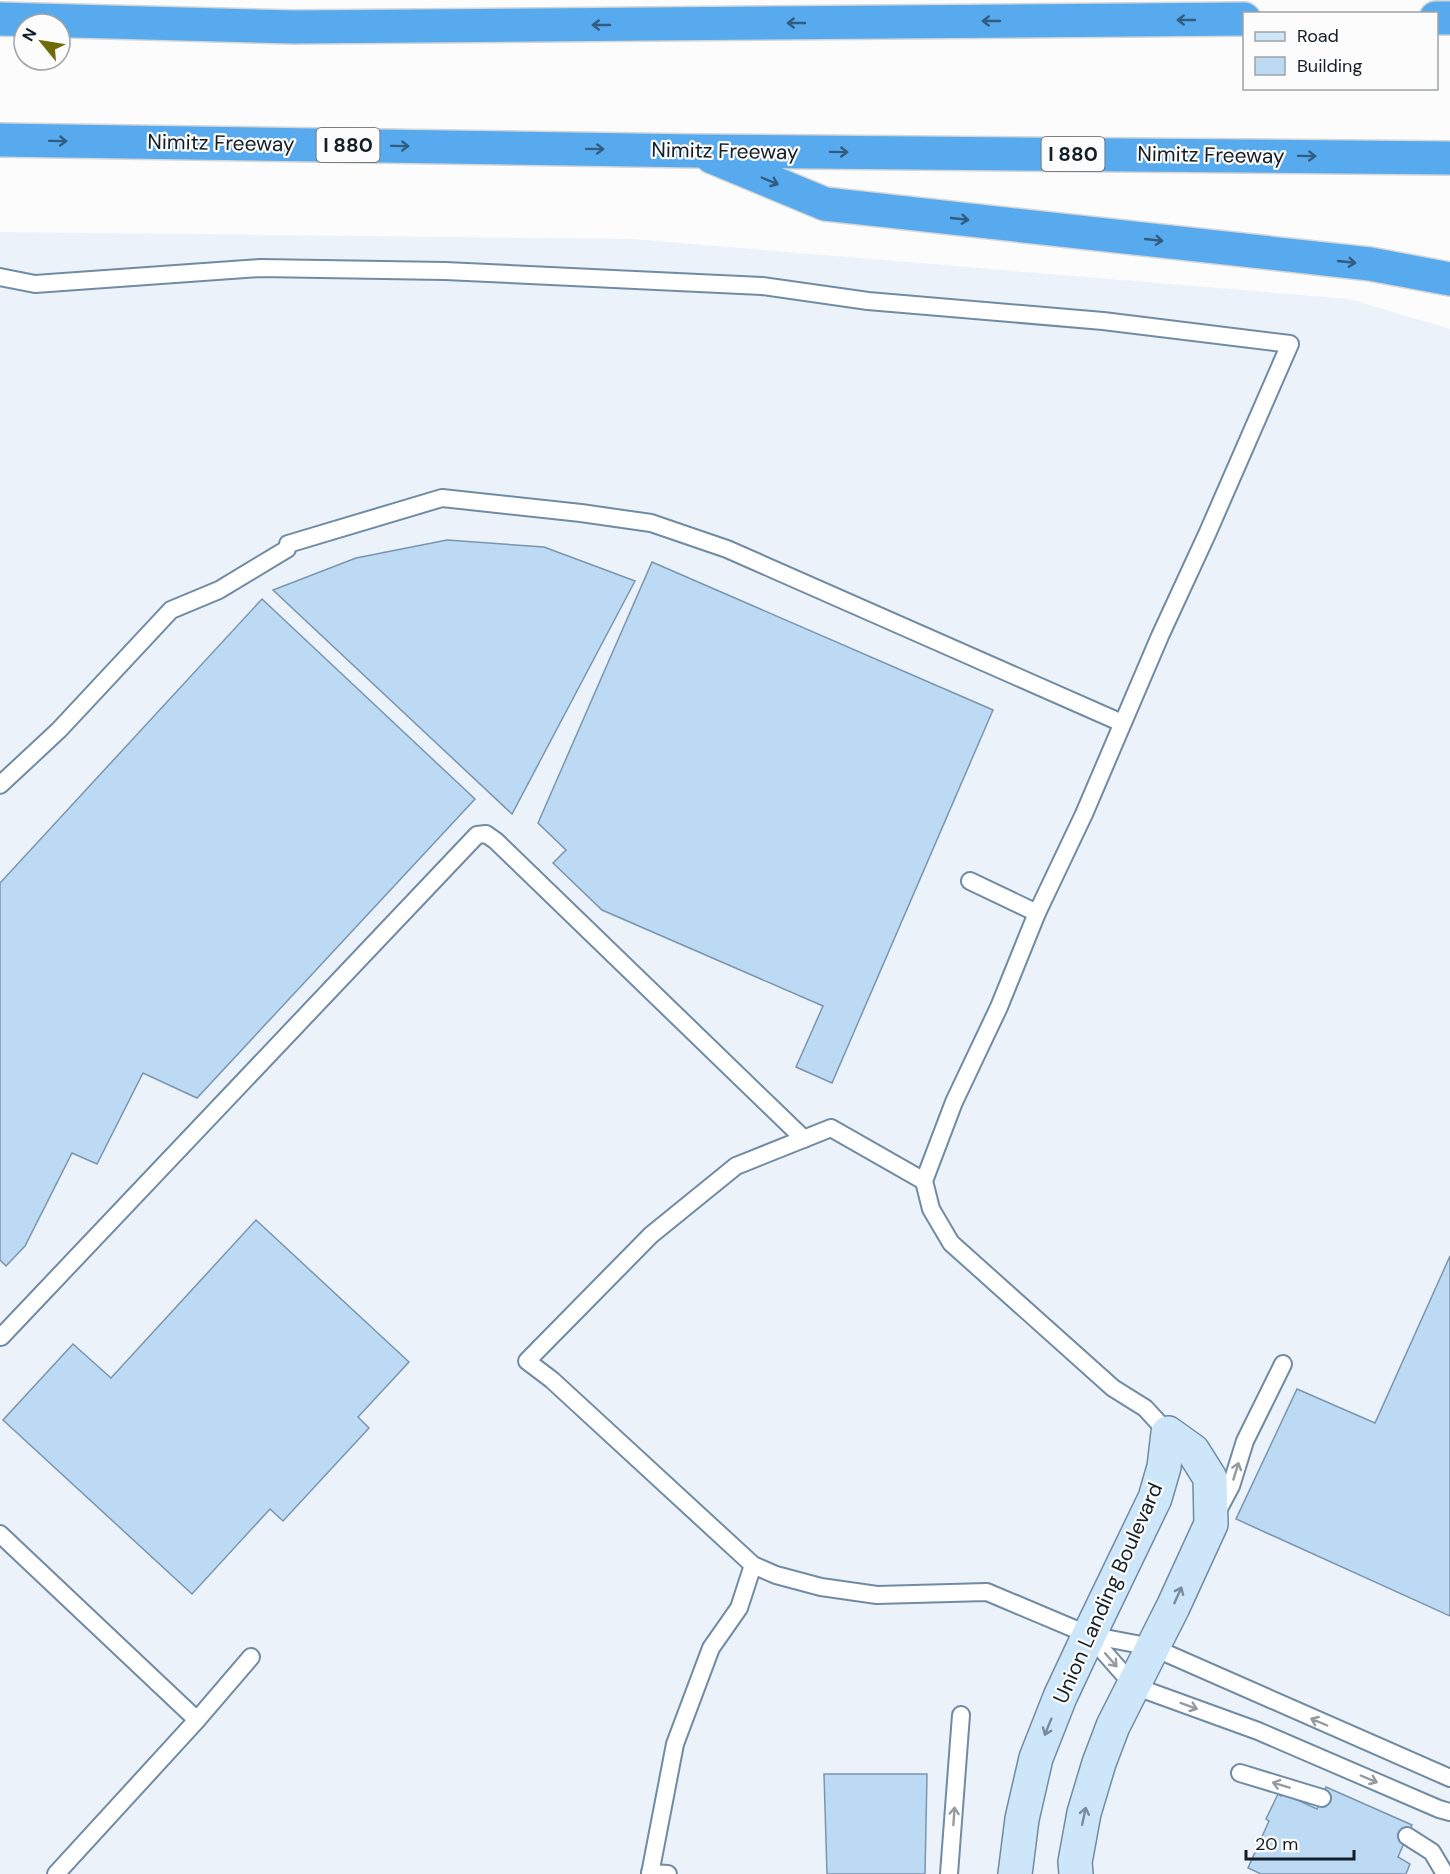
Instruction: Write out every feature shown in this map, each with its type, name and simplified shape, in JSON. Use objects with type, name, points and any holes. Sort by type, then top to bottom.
[{"type":"highway","points":[[0,19],[294,27],[1243,19]]},
{"type":"highway","name":"Nimitz Freeway","points":[[0,140],[697,151],[1450,158]]},
{"type":"highway","points":[[697,151],[825,204],[1370,264],[1450,279]]},
{"type":"street","points":[[1076,1874],[1084,1813],[1113,1726],[1211,1524],[1210,1478],[1193,1451],[1168,1433]]},
{"type":"street","name":"Union Landing Boulevard","points":[[1016,1874],[1022,1819],[1036,1758],[1060,1697],[1155,1498],[1164,1467],[1168,1433]]},
{"type":"lane","points":[[0,277],[35,284],[260,268],[445,271],[762,286],[868,301],[1103,321],[1290,344],[1083,814],[1037,913],[999,1007],[954,1102],[924,1181],[931,1209],[951,1243],[1113,1388],[1145,1408],[1168,1433]]},
{"type":"lane","points":[[0,785],[59,730],[171,610],[219,590],[286,549],[288,544],[442,498],[651,523],[727,549],[1122,723]]},
{"type":"lane","points":[[1,1337],[477,835],[486,834],[496,841],[804,1139]]},
{"type":"lane","points":[[970,881],[1037,913]]},
{"type":"lane","points":[[924,1181],[831,1128],[736,1166],[651,1235],[527,1361],[552,1380],[753,1565],[776,1575],[821,1587],[877,1595],[987,1592],[1089,1635],[1152,1647],[1450,1778]]},
{"type":"lane","points":[[1211,1524],[1231,1486],[1245,1441],[1283,1364]]},
{"type":"lane","points":[[0,1534],[197,1720]]},
{"type":"lane","points":[[669,1874],[650,1874],[675,1744],[711,1648],[739,1608],[753,1565]]},
{"type":"lane","points":[[1089,1635],[1134,1686],[1258,1731],[1450,1812]]},
{"type":"lane","points":[[56,1874],[197,1720],[251,1657]]},
{"type":"lane","points":[[949,1874],[961,1715]]},
{"type":"lane","points":[[1240,1773],[1322,1798]]},
{"type":"lane","points":[[1407,1836],[1432,1852],[1445,1874]]},
{"type":"shaded area","points":[[0,232],[631,239],[1349,299],[1450,329],[1450,1874],[0,1874]]},
{"type":"building","points":[[447,540],[544,547],[635,581],[512,814],[273,590],[356,558]]},
{"type":"building","points":[[652,562],[993,710],[832,1083],[796,1067],[823,1006],[602,910],[553,863],[566,850],[538,823]]},
{"type":"building","points":[[262,599],[475,799],[197,1098],[143,1073],[97,1164],[72,1153],[25,1246],[6,1266],[0,1260],[0,883]]},
{"type":"building","points":[[256,1220],[409,1362],[358,1417],[369,1428],[283,1521],[270,1509],[192,1594],[3,1420],[73,1344],[111,1378]]},
{"type":"building","points":[[1450,1256],[1450,1616],[1236,1519],[1297,1389],[1375,1423]]},
{"type":"building","points":[[824,1774],[927,1774],[925,1874],[827,1874]]},
{"type":"building","points":[[1326,1787],[1412,1825],[1398,1857],[1410,1864],[1406,1874],[1261,1874],[1248,1868],[1269,1821],[1266,1819],[1278,1794],[1281,1796],[1282,1793],[1317,1809]]}]
